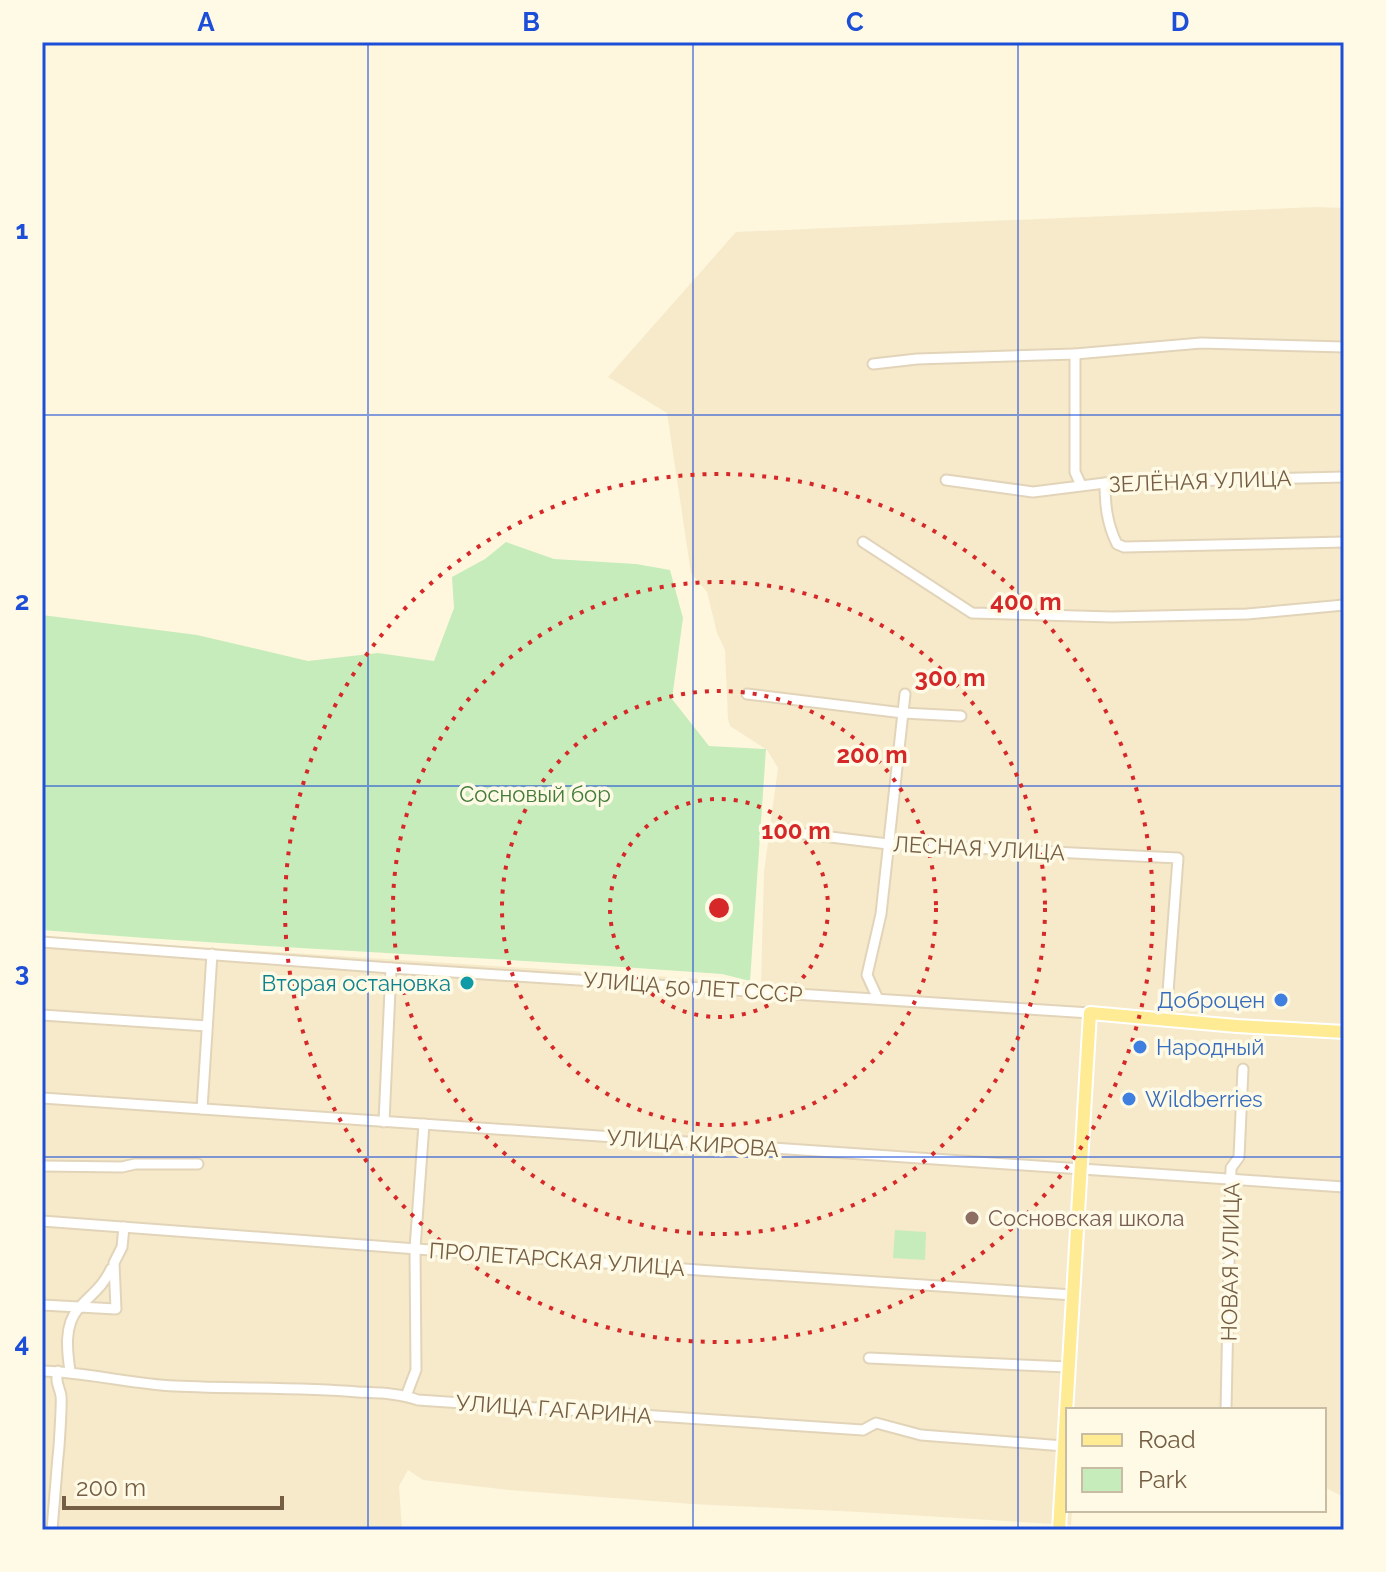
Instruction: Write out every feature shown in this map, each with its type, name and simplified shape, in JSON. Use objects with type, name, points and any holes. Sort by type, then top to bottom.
[{"type":"main road","name":"УЛИЦА 50 ЛЕТ СССР","points":[[1090,1013],[1344,1032]]},
{"type":"main road","points":[[1059,1530],[1090,1013]]},
{"type":"street","points":[[873,364],[917,359],[1075,354],[1201,343],[1344,347]]},
{"type":"street","points":[[1075,354],[1075,472],[1081,485]]},
{"type":"street","name":"ЗЕЛЁНАЯ УЛИЦА","points":[[946,480],[1033,492],[1105,483],[1344,477]]},
{"type":"street","points":[[1105,483],[1107,518],[1117,544],[1124,547],[1344,542]]},
{"type":"street","points":[[863,542],[972,613],[1112,617],[1247,614],[1344,605]]},
{"type":"street","points":[[747,694],[903,713],[961,716]]},
{"type":"street","points":[[878,999],[867,975],[881,914],[905,694]]},
{"type":"street","name":"ЛЕСНАЯ УЛИЦА","points":[[781,831],[888,844],[1178,858],[1166,1019]]},
{"type":"street","name":"УЛИЦА 50 ЛЕТ СССР","points":[[42,942],[1090,1013]]},
{"type":"street","points":[[202,1109],[212,954]]},
{"type":"street","points":[[384,1122],[391,968]]},
{"type":"street","points":[[42,1015],[207,1026]]},
{"type":"street","name":"НОВАЯ УЛИЦА","points":[[1226,1408],[1231,1168],[1239,1157],[1243,1069]]},
{"type":"street","name":"УЛИЦА КИРОВА","points":[[42,1098],[1344,1187]]},
{"type":"street","points":[[406,1396],[416,1370],[415,1248],[424,1124]]},
{"type":"street","points":[[42,1166],[198,1164]]},
{"type":"street","name":"ПРОЛЕТАРСКАЯ УЛИЦА","points":[[42,1221],[1073,1295]]},
{"type":"street","points":[[70,1371],[70,1321],[105,1282],[122,1247],[124,1227]]},
{"type":"street","points":[[42,1305],[116,1309],[112,1277],[114,1263]]},
{"type":"street","points":[[869,1358],[1068,1367]]},
{"type":"street","name":"УЛИЦА ГАГАРИНА","points":[[42,1371],[70,1371],[128,1383],[178,1387],[316,1388],[431,1401],[863,1430],[876,1423],[921,1435],[1064,1446]]},
{"type":"street","points":[[52,1530],[61,1445],[58,1429],[62,1399],[55,1383],[58,1371]]},
{"type":"shaded area","points":[[1344,208],[1344,1497],[1326,1488],[1326,1408],[1066,1408],[1066,1512],[1072,1512],[1071,1525],[692,1504],[509,1490],[423,1480],[408,1470],[399,1486],[402,1530],[42,1530],[42,937],[761,983],[764,872],[778,768],[767,750],[730,726],[725,650],[717,633],[707,592],[691,573],[667,413],[608,377],[736,232]]},
{"type":"green space","name":"Сосновый бор","points":[[506,542],[554,559],[636,564],[670,570],[683,618],[672,699],[709,746],[766,749],[750,981],[722,974],[42,930],[42,615],[197,635],[308,661],[378,653],[434,661],[454,608],[452,577],[485,559]]},
{"type":"green space","points":[[895,1230],[926,1232],[925,1260],[893,1258]]},
{"type":"place","name":"Вторая остановка","points":[[467,983]]},
{"type":"place","name":"Доброцен","points":[[1281,1000]]},
{"type":"place","name":"Народный","points":[[1140,1047]]},
{"type":"place","name":"Wildberries","points":[[1129,1099]]},
{"type":"place","name":"Сосновская школа","points":[[972,1218]]}]
